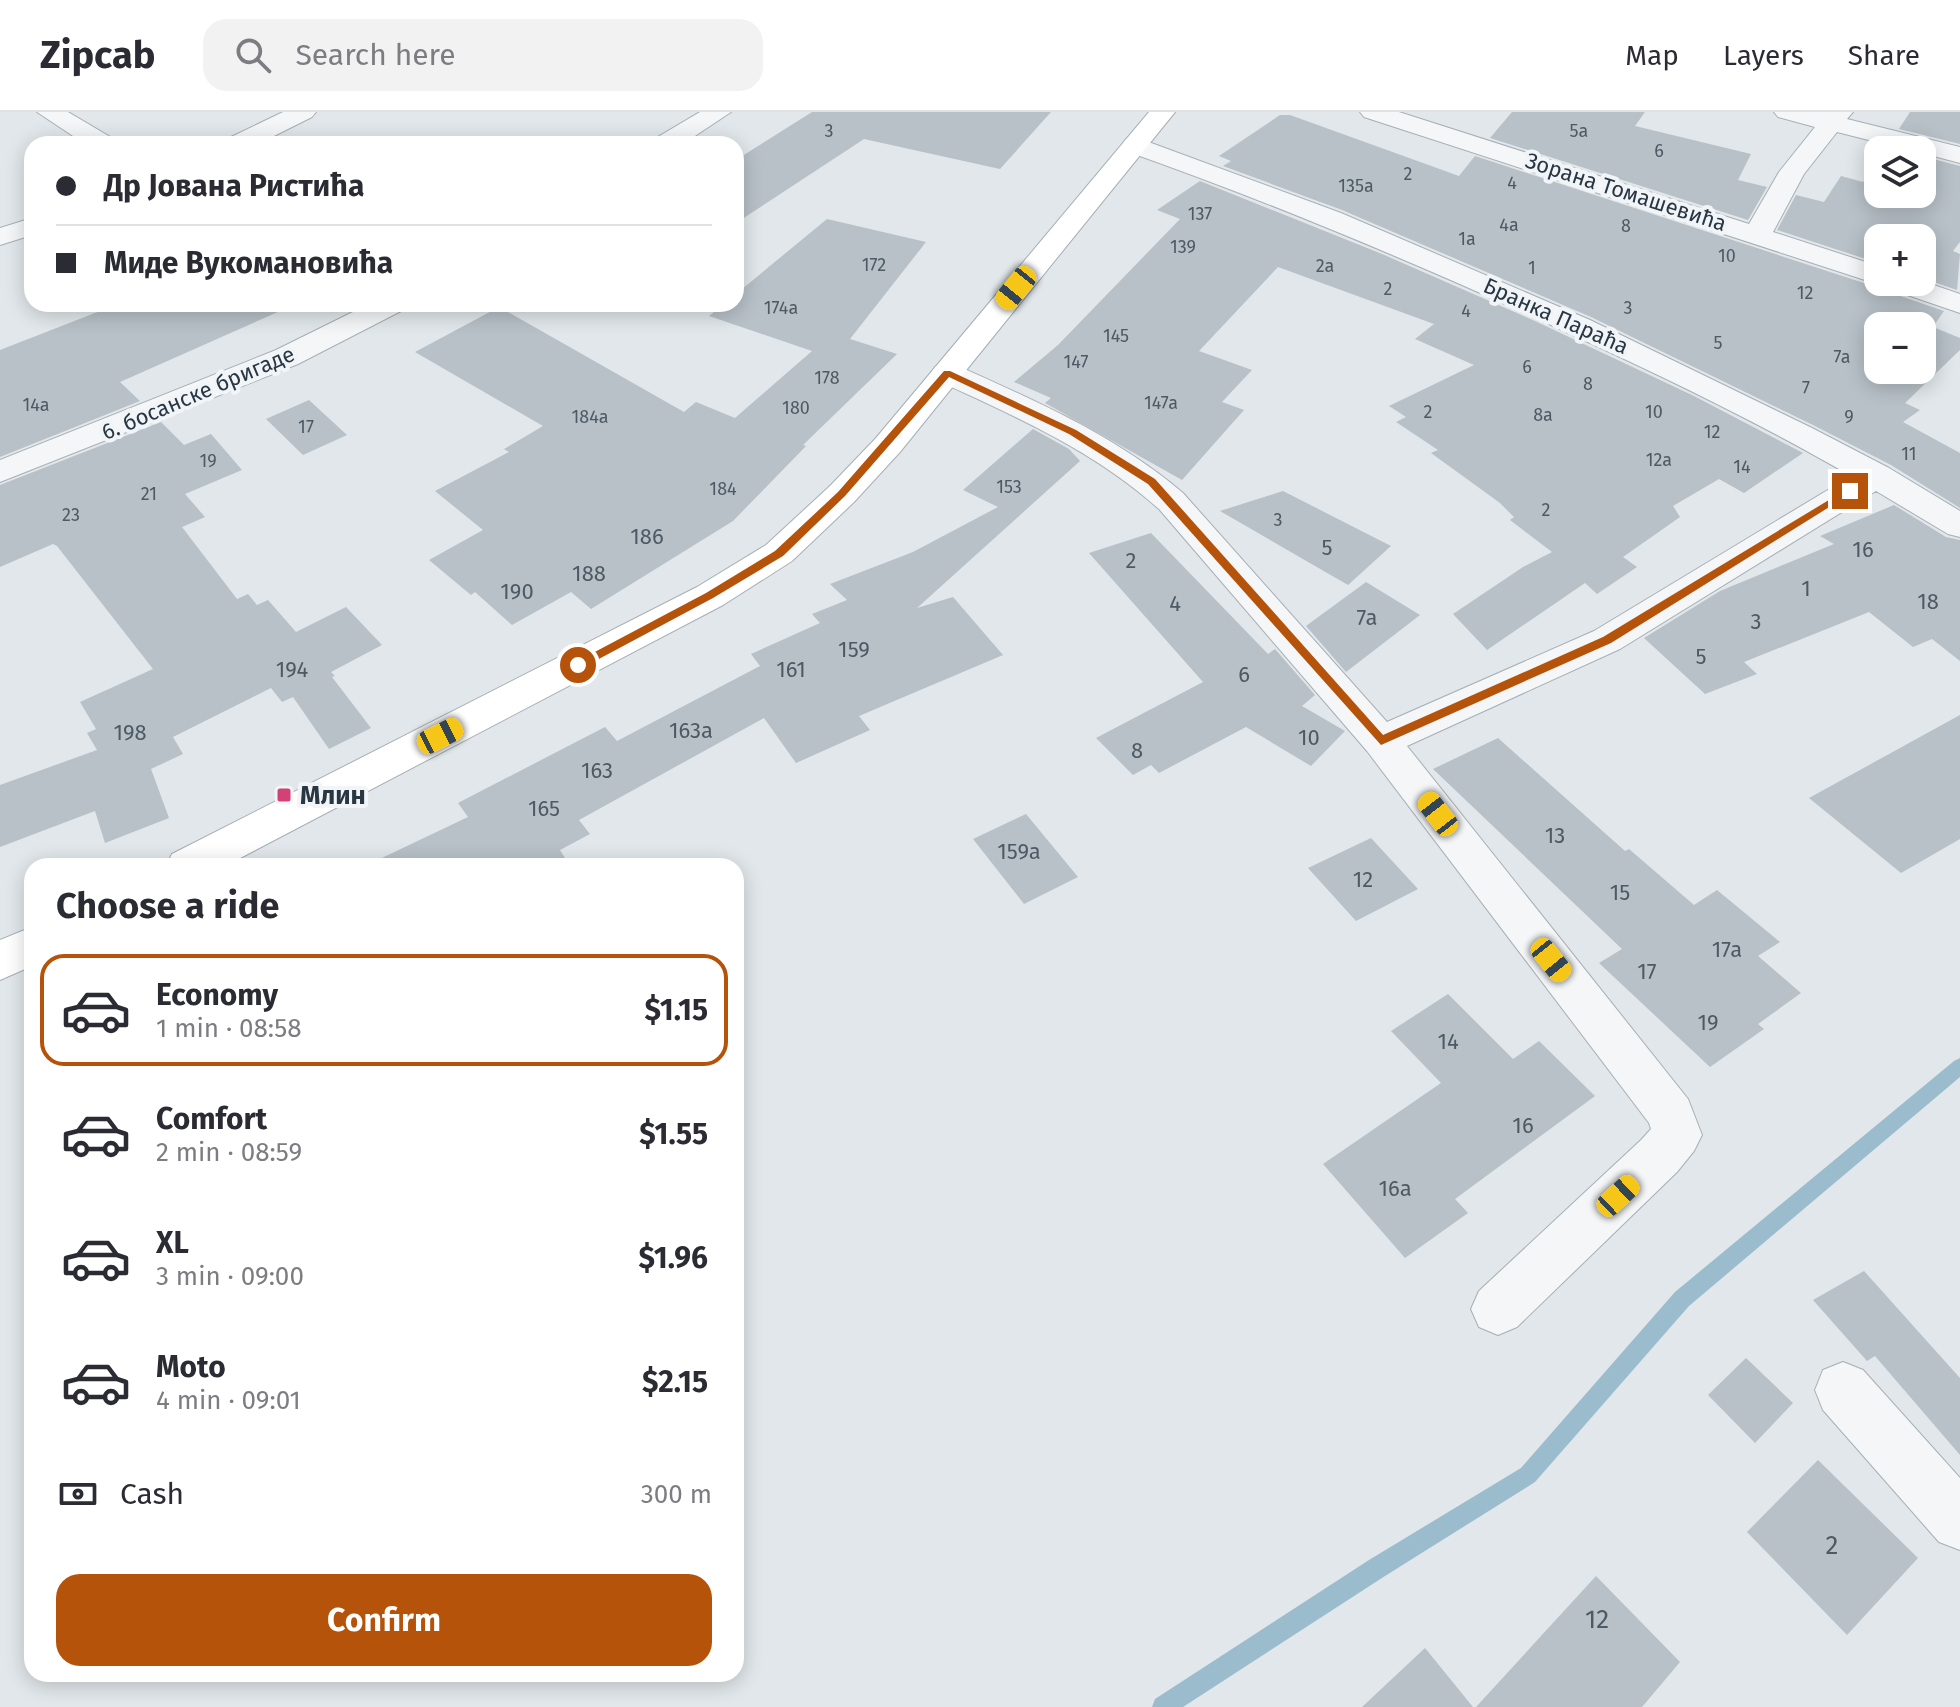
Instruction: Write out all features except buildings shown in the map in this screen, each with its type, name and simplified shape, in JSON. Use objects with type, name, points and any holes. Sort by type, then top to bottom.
[{"type":"street","points":[[50,112],[90,136]]},
{"type":"street","points":[[254,136],[303,112]]},
{"type":"street","points":[[678,136],[718,112]]},
{"type":"street","points":[[203,858],[710,596],[779,553],[842,494],[947,373],[1162,112]]},
{"type":"street","name":"Зорана Томашевића","points":[[1373,112],[1864,270]]},
{"type":"street","points":[[1787,112],[1835,117],[1960,155]]},
{"type":"street","points":[[1757,236],[1792,172],[1835,117]]},
{"type":"street","name":"Бранка Параћа","points":[[1135,145],[1246,183],[1624,346],[1877,475],[1960,526]]},
{"type":"street","points":[[0,237],[24,229]]},
{"type":"street","points":[[1936,296],[1960,304]]},
{"type":"street","name":"6. босанске бригаде","points":[[0,472],[246,374],[367,312]]},
{"type":"street","points":[[947,373],[1073,432],[1151,481],[1381,741],[1671,1114],[1677,1135],[1638,1177],[1498,1309]]},
{"type":"street","points":[[1381,741],[1607,640],[1877,475]]},
{"type":"street","points":[[0,961],[24,949]]},
{"type":"street","points":[[1843,1390],[1960,1521]]},
{"type":"waterway","points":[[1163,1707],[1377,1568],[1528,1475],[1682,1299],[1960,1066]]},
{"type":"place","name":"Млин","points":[[284,795]]},
{"type":"route","points":[[578,665],[710,596],[779,553],[842,494],[888,445],[947,373],[1073,432],[1151,481],[1381,741],[1607,640],[1850,491]]}]
